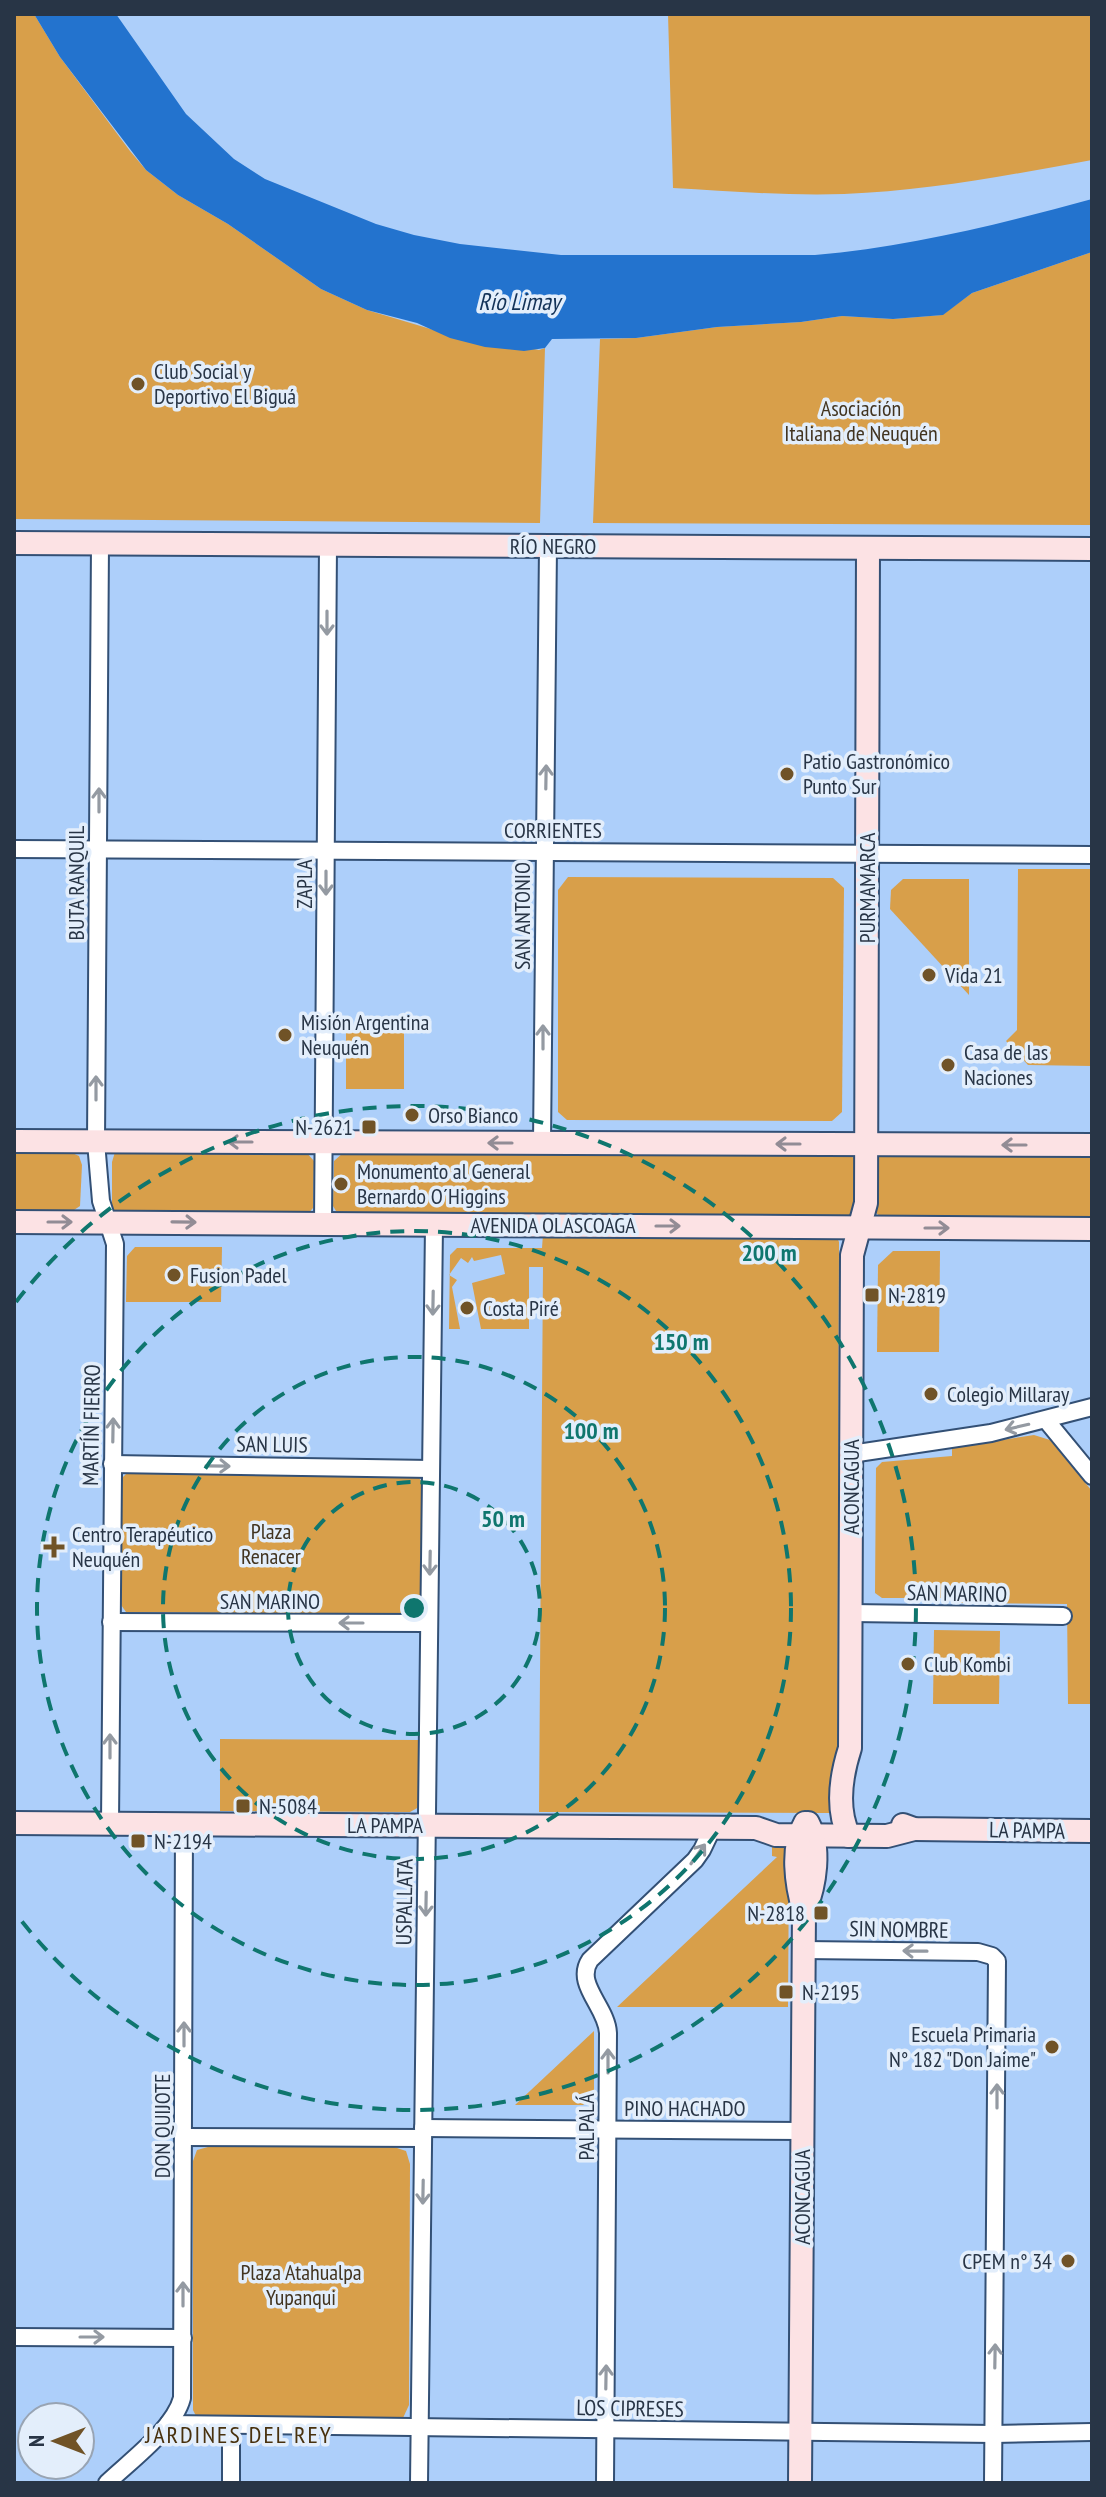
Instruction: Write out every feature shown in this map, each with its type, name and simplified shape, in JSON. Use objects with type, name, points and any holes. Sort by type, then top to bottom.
[{"type":"street","name":"RÍO NEGRO","points":[[14,543],[1092,549]]},
{"type":"street","name":"BUTA RANQUIL","points":[[100,543],[96,1142],[101,1201],[106,1221]]},
{"type":"street","name":"ZAPLA","points":[[323,1224],[328,545]]},
{"type":"street","name":"SAN ANTONIO","points":[[542,1143],[548,546]]},
{"type":"street","name":"PURMAMARCA","points":[[859,1227],[866,1203],[868,548]]},
{"type":"street","name":"CORRIENTES","points":[[14,849],[1092,855]]},
{"type":"street","points":[[14,1141],[1092,1145]]},
{"type":"street","name":"MARTÍN FIERRO","points":[[106,1221],[115,1244],[110,1824]]},
{"type":"street","name":"AVENIDA OLASCOAGA","points":[[14,1222],[1092,1229]]},
{"type":"street","name":"USPALLATA","points":[[419,2483],[434,1225]]},
{"type":"street","name":"ACONCAGUA","points":[[850,1826],[858,1778],[850,1748],[852,1255],[859,1227]]},
{"type":"street","points":[[851,1454],[991,1433],[1092,1407]]},
{"type":"street","points":[[1046,1420],[1092,1476]]},
{"type":"street","name":"SAN LUIS","points":[[112,1464],[431,1469]]},
{"type":"street","name":"SAN MARINO","points":[[851,1613],[1063,1616]]},
{"type":"street","name":"SAN MARINO","points":[[111,1622],[429,1623]]},
{"type":"street","name":"LA PAMPA","points":[[14,1823],[713,1827],[756,1828],[771,1834],[850,1826],[892,1836],[914,1829],[1092,1831]]},
{"type":"street","name":"DON QUIJOTE","points":[[168,2424],[182,2398],[184,1824]]},
{"type":"street","name":"PALPALÁ","points":[[605,2483],[608,2026],[603,2010],[586,1981],[585,1970],[590,1960],[699,1856],[713,1827]]},
{"type":"street","name":"ACONCAGUA","points":[[800,2483],[804,1911],[812,1890],[807,1830]]},
{"type":"street","name":"SIN NOMBRE","points":[[804,1950],[978,1952],[992,1956],[998,1968],[994,2434]]},
{"type":"street","name":"PINO HACHADO","points":[[184,2137],[608,2130],[803,2131]]},
{"type":"street","points":[[14,2337],[183,2338]]},
{"type":"street","points":[[107,2483],[168,2424]]},
{"type":"street","name":"LOS CIPRESES","points":[[168,2424],[994,2434],[1092,2432]]},
{"type":"street","points":[[231,2425],[231,2483]]},
{"type":"street","points":[[993,2483],[994,2434]]},
{"type":"green space","name":"Club Social y Deportivo El Biguá","points":[[14,14],[34,14],[60,57],[146,170],[178,195],[228,224],[321,289],[367,310],[434,330],[539,350],[545,348],[540,523],[14,519]]},
{"type":"green space","points":[[668,14],[1092,14],[1092,160],[907,190],[801,194],[673,188]]},
{"type":"green space","name":"Asociación Italiana de Neuquén","points":[[1092,252],[1092,525],[593,523],[600,339],[636,338],[842,316],[893,319],[942,315],[972,293]]},
{"type":"green space","points":[[1018,869],[1092,869],[1092,1066],[1028,1065],[1006,1041],[1017,1030]]},
{"type":"green space","points":[[568,877],[833,878],[844,888],[842,1112],[832,1121],[567,1120],[558,1112],[558,890]]},
{"type":"green space","points":[[903,879],[969,879],[969,995],[890,909],[891,890]]},
{"type":"green space","points":[[346,1026],[404,1027],[404,1089],[346,1089]]},
{"type":"green space","points":[[14,1151],[70,1152],[79,1156],[82,1165],[80,1206],[71,1212],[14,1212]]},
{"type":"green space","points":[[115,1152],[306,1152],[314,1161],[313,1208],[308,1214],[116,1212],[112,1207],[112,1162]]},
{"type":"green space","points":[[344,1152],[845,1153],[854,1158],[856,1164],[856,1192],[849,1217],[346,1214],[336,1211],[333,1206],[334,1161]]},
{"type":"green space","points":[[881,1154],[1092,1154],[1092,1221],[881,1217],[875,1207],[876,1159]]},
{"type":"green space","points":[[543,1234],[837,1237],[837,1799],[830,1813],[539,1812],[543,1267],[529,1267],[529,1329],[481,1329],[472,1283],[505,1274],[501,1255],[474,1261],[472,1257],[468,1263],[461,1258],[450,1274],[450,1255],[457,1248],[542,1248]]},
{"type":"green space","name":"Fusion Padel","points":[[135,1247],[222,1247],[221,1302],[126,1302],[127,1256]]},
{"type":"green space","points":[[893,1251],[940,1251],[939,1352],[877,1352],[878,1265]]},
{"type":"green space","points":[[450,1275],[457,1280],[452,1287],[460,1329],[449,1329]]},
{"type":"green space","points":[[1034,1435],[1050,1440],[1092,1491],[1092,1704],[1068,1704],[1067,1604],[953,1603],[952,1598],[882,1598],[875,1593],[876,1468],[882,1462],[952,1456],[952,1448]]},
{"type":"green space","name":"Plaza Renacer","points":[[134,1472],[417,1475],[424,1485],[422,1609],[417,1614],[126,1612],[119,1602],[121,1479]]},
{"type":"green space","points":[[934,1630],[1000,1631],[999,1704],[933,1704]]},
{"type":"green space","points":[[220,1739],[422,1740],[419,1807],[410,1812],[220,1811]]},
{"type":"green space","points":[[772,1842],[782,1845],[789,1858],[788,2007],[617,2007],[777,1857],[772,1856]]},
{"type":"green space","points":[[594,2031],[594,2095],[583,2105],[515,2105]]},
{"type":"green space","name":"Plaza Atahualpa Yupanqui","points":[[208,2147],[394,2147],[406,2151],[410,2164],[409,2405],[403,2418],[196,2416],[193,2410],[193,2161],[197,2150]]},
{"type":"water","name":"Río Limay","points":[[34,14],[116,14],[186,114],[234,159],[265,179],[376,224],[414,235],[460,244],[561,255],[815,255],[955,233],[1092,199],[1092,252],[972,293],[943,315],[893,319],[842,316],[636,338],[552,339],[545,348],[524,351],[485,347],[450,338],[417,323],[367,310],[321,289],[228,224],[178,195],[146,170],[60,57]]},
{"type":"place","name":"Club Social y Deportivo El Biguá","points":[[138,384]]},
{"type":"place","name":"Patio Gastronómico Punto Sur","points":[[787,774]]},
{"type":"place","name":"Vida 21","points":[[929,975]]},
{"type":"place","name":"Misión Argentina Neuquén","points":[[285,1035]]},
{"type":"place","name":"Casa de las Naciones","points":[[948,1065]]},
{"type":"place","name":"Orso Bianco","points":[[412,1115]]},
{"type":"place","name":"N-2621","points":[[369,1127]]},
{"type":"place","name":"Monumento al General Bernardo O´Higgins","points":[[341,1184]]},
{"type":"place","name":"Fusion Padel","points":[[174,1275]]},
{"type":"place","name":"N-2819","points":[[872,1295]]},
{"type":"place","name":"Costa Piré","points":[[467,1308]]},
{"type":"place","name":"Colegio Millaray","points":[[931,1394]]},
{"type":"place","name":"Centro Terapéutico Neuquén","points":[[54,1547]]},
{"type":"place","name":"Club Kombi","points":[[908,1664]]},
{"type":"place","name":"N-5084","points":[[243,1806]]},
{"type":"place","name":"N-2194","points":[[138,1841]]},
{"type":"place","name":"N-2818","points":[[821,1913]]},
{"type":"place","name":"N-2195","points":[[786,1992]]},
{"type":"place","name":"Escuela Primaria N° 182 \"Don Jaime\"","points":[[1052,2047]]},
{"type":"place","name":"CPEM n° 34","points":[[1068,2261]]},
{"type":"district","name":"JARDINES DEL REY","points":[[239,2434]]}]
